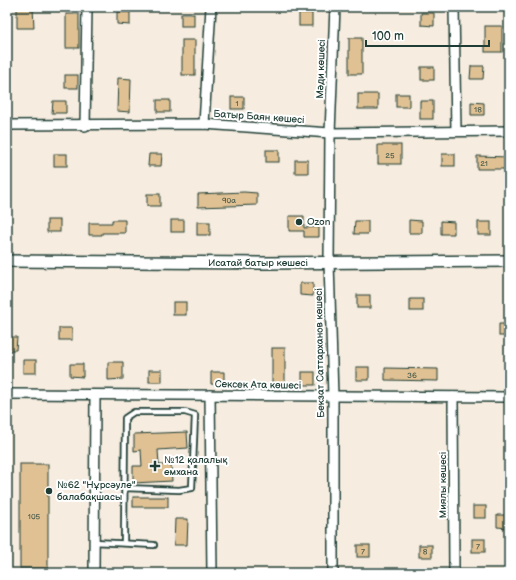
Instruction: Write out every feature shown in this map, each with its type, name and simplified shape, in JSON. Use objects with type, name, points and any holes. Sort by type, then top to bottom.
[{"type":"street","points":[[85,126],[87,7]]},
{"type":"street","points":[[204,124],[210,7]]},
{"type":"street","name":"Мәди көшесі","points":[[330,133],[334,7]]},
{"type":"street","points":[[454,7],[456,131]]},
{"type":"street","name":"Батыр Баян көшесі","points":[[7,125],[85,126],[204,124],[330,133],[509,131]]},
{"type":"street","name":"Бекзат Саттарханов көшесі","points":[[330,133],[329,262],[333,397],[333,573]]},
{"type":"street","name":"Исатай батыр көшесі","points":[[7,261],[255,263],[509,261]]},
{"type":"street","name":"Сексек Ата көшесі","points":[[7,394],[509,397]]},
{"type":"street","points":[[94,573],[95,395]]},
{"type":"street","points":[[210,395],[212,573]]},
{"type":"street","name":"Миялы көшесі","points":[[454,396],[454,573]]},
{"type":"lane","points":[[124,488],[179,490],[192,488],[195,415],[185,412],[134,412],[125,418],[124,488],[124,543]]},
{"type":"lane","points":[[94,542],[154,545]]},
{"type":"building","points":[[17,7],[33,7],[34,28],[17,28]]},
{"type":"building","points":[[117,12],[130,12],[130,25],[117,24]]},
{"type":"building","points":[[299,13],[312,13],[312,26],[299,26]]},
{"type":"building","points":[[421,13],[434,13],[434,26],[421,25]]},
{"type":"building","points":[[66,14],[79,14],[79,48],[66,48]]},
{"type":"building","points":[[181,14],[194,14],[194,26],[181,26]]},
{"type":"building","points":[[485,26],[502,26],[502,52],[485,52]]},
{"type":"building","points":[[349,38],[362,38],[362,74],[349,74]]},
{"type":"building","points":[[182,40],[195,40],[195,75],[182,75]]},
{"type":"building","points":[[471,66],[484,66],[483,79],[470,79]]},
{"type":"building","points":[[421,67],[434,67],[434,80],[421,80]]},
{"type":"building","points":[[65,75],[78,75],[78,88],[65,88]]},
{"type":"building","points":[[118,78],[131,79],[130,112],[117,111]]},
{"type":"building","points":[[358,94],[378,94],[378,109],[358,109]]},
{"type":"building","points":[[396,94],[409,94],[409,107],[396,107]]},
{"type":"building","points":[[231,97],[244,97],[244,109],[231,109]]},
{"type":"building","points":[[157,100],[170,100],[170,112],[157,112]]},
{"type":"building","points":[[53,101],[66,101],[66,113],[52,113]]},
{"type":"building","points":[[420,101],[433,101],[433,119],[420,119]]},
{"type":"building","points":[[471,102],[484,103],[484,115],[471,115]]},
{"type":"building","points":[[378,145],[401,145],[401,164],[378,164]]},
{"type":"building","points":[[266,150],[279,150],[279,162],[266,162]]},
{"type":"building","points":[[54,154],[67,154],[67,166],[54,166]]},
{"type":"building","points":[[149,154],[162,154],[161,166],[148,166]]},
{"type":"building","points":[[442,154],[455,154],[455,166],[442,166]]},
{"type":"building","points":[[477,156],[509,157],[509,169],[477,169]]},
{"type":"building","points":[[295,160],[308,160],[308,173],[295,173]]},
{"type":"building","points":[[244,192],[257,193],[257,205],[198,207],[198,194]]},
{"type":"building","points":[[147,194],[160,194],[160,206],[147,206]]},
{"type":"building","points":[[289,216],[304,216],[304,228],[319,227],[319,237],[304,237],[304,231],[289,231]]},
{"type":"building","points":[[47,220],[60,220],[60,232],[47,232]]},
{"type":"building","points":[[112,220],[125,220],[125,233],[102,233],[102,235],[89,235],[89,223],[112,223]]},
{"type":"building","points":[[171,220],[184,220],[184,232],[171,232]]},
{"type":"building","points":[[409,220],[422,221],[422,233],[409,233]]},
{"type":"building","points":[[355,221],[368,221],[368,234],[354,234]]},
{"type":"building","points":[[441,221],[454,222],[454,234],[441,234]]},
{"type":"building","points":[[197,222],[210,222],[210,235],[197,235]]},
{"type":"building","points":[[478,222],[491,222],[491,235],[478,235]]},
{"type":"building","points":[[300,283],[313,283],[313,296],[300,295]]},
{"type":"building","points":[[357,295],[370,295],[370,308],[357,308]]},
{"type":"building","points":[[410,299],[423,299],[423,311],[410,311]]},
{"type":"building","points":[[173,302],[186,302],[186,315],[173,315]]},
{"type":"building","points":[[499,324],[509,324],[509,336],[499,336]]},
{"type":"building","points":[[59,328],[72,328],[72,340],[59,340]]},
{"type":"building","points":[[7,337],[17,337],[16,350],[7,350]]},
{"type":"building","points":[[272,348],[285,348],[285,384],[272,384]]},
{"type":"building","points":[[23,360],[36,360],[36,373],[23,373]]},
{"type":"building","points":[[108,362],[123,362],[123,379],[108,380]]},
{"type":"building","points":[[70,364],[83,364],[83,377],[70,376]]},
{"type":"building","points":[[356,367],[369,367],[369,380],[356,380]]},
{"type":"building","points":[[385,368],[438,369],[438,381],[385,380]]},
{"type":"building","points":[[149,370],[162,370],[162,382],[149,382]]},
{"type":"building","points":[[211,372],[224,372],[224,385],[211,384]]},
{"type":"building","points":[[302,372],[315,372],[315,385],[302,385]]},
{"type":"building","points":[[187,432],[188,448],[158,450],[159,465],[171,465],[172,481],[133,483],[133,466],[142,466],[141,450],[134,451],[134,434]]},
{"type":"building","points":[[20,464],[48,464],[48,568],[20,568]]},
{"type":"building","points":[[133,497],[168,497],[168,507],[133,507]]},
{"type":"building","points":[[473,506],[486,506],[486,518],[473,518]]},
{"type":"building","points":[[497,515],[509,515],[509,528],[497,527]]},
{"type":"building","points":[[175,519],[188,519],[187,545],[174,545]]},
{"type":"building","points":[[472,539],[485,539],[485,552],[472,552]]},
{"type":"building","points":[[357,545],[370,545],[370,557],[357,557]]},
{"type":"building","points":[[419,545],[432,545],[432,557],[419,557]]},
{"type":"place","name":"Ozon","points":[[299,222]]},
{"type":"place","name":"№12 қалалық емхана","points":[[155,466]]},
{"type":"place","name":"№62 \"Нұрсәуле\" балабақшасы","points":[[49,491]]}]
